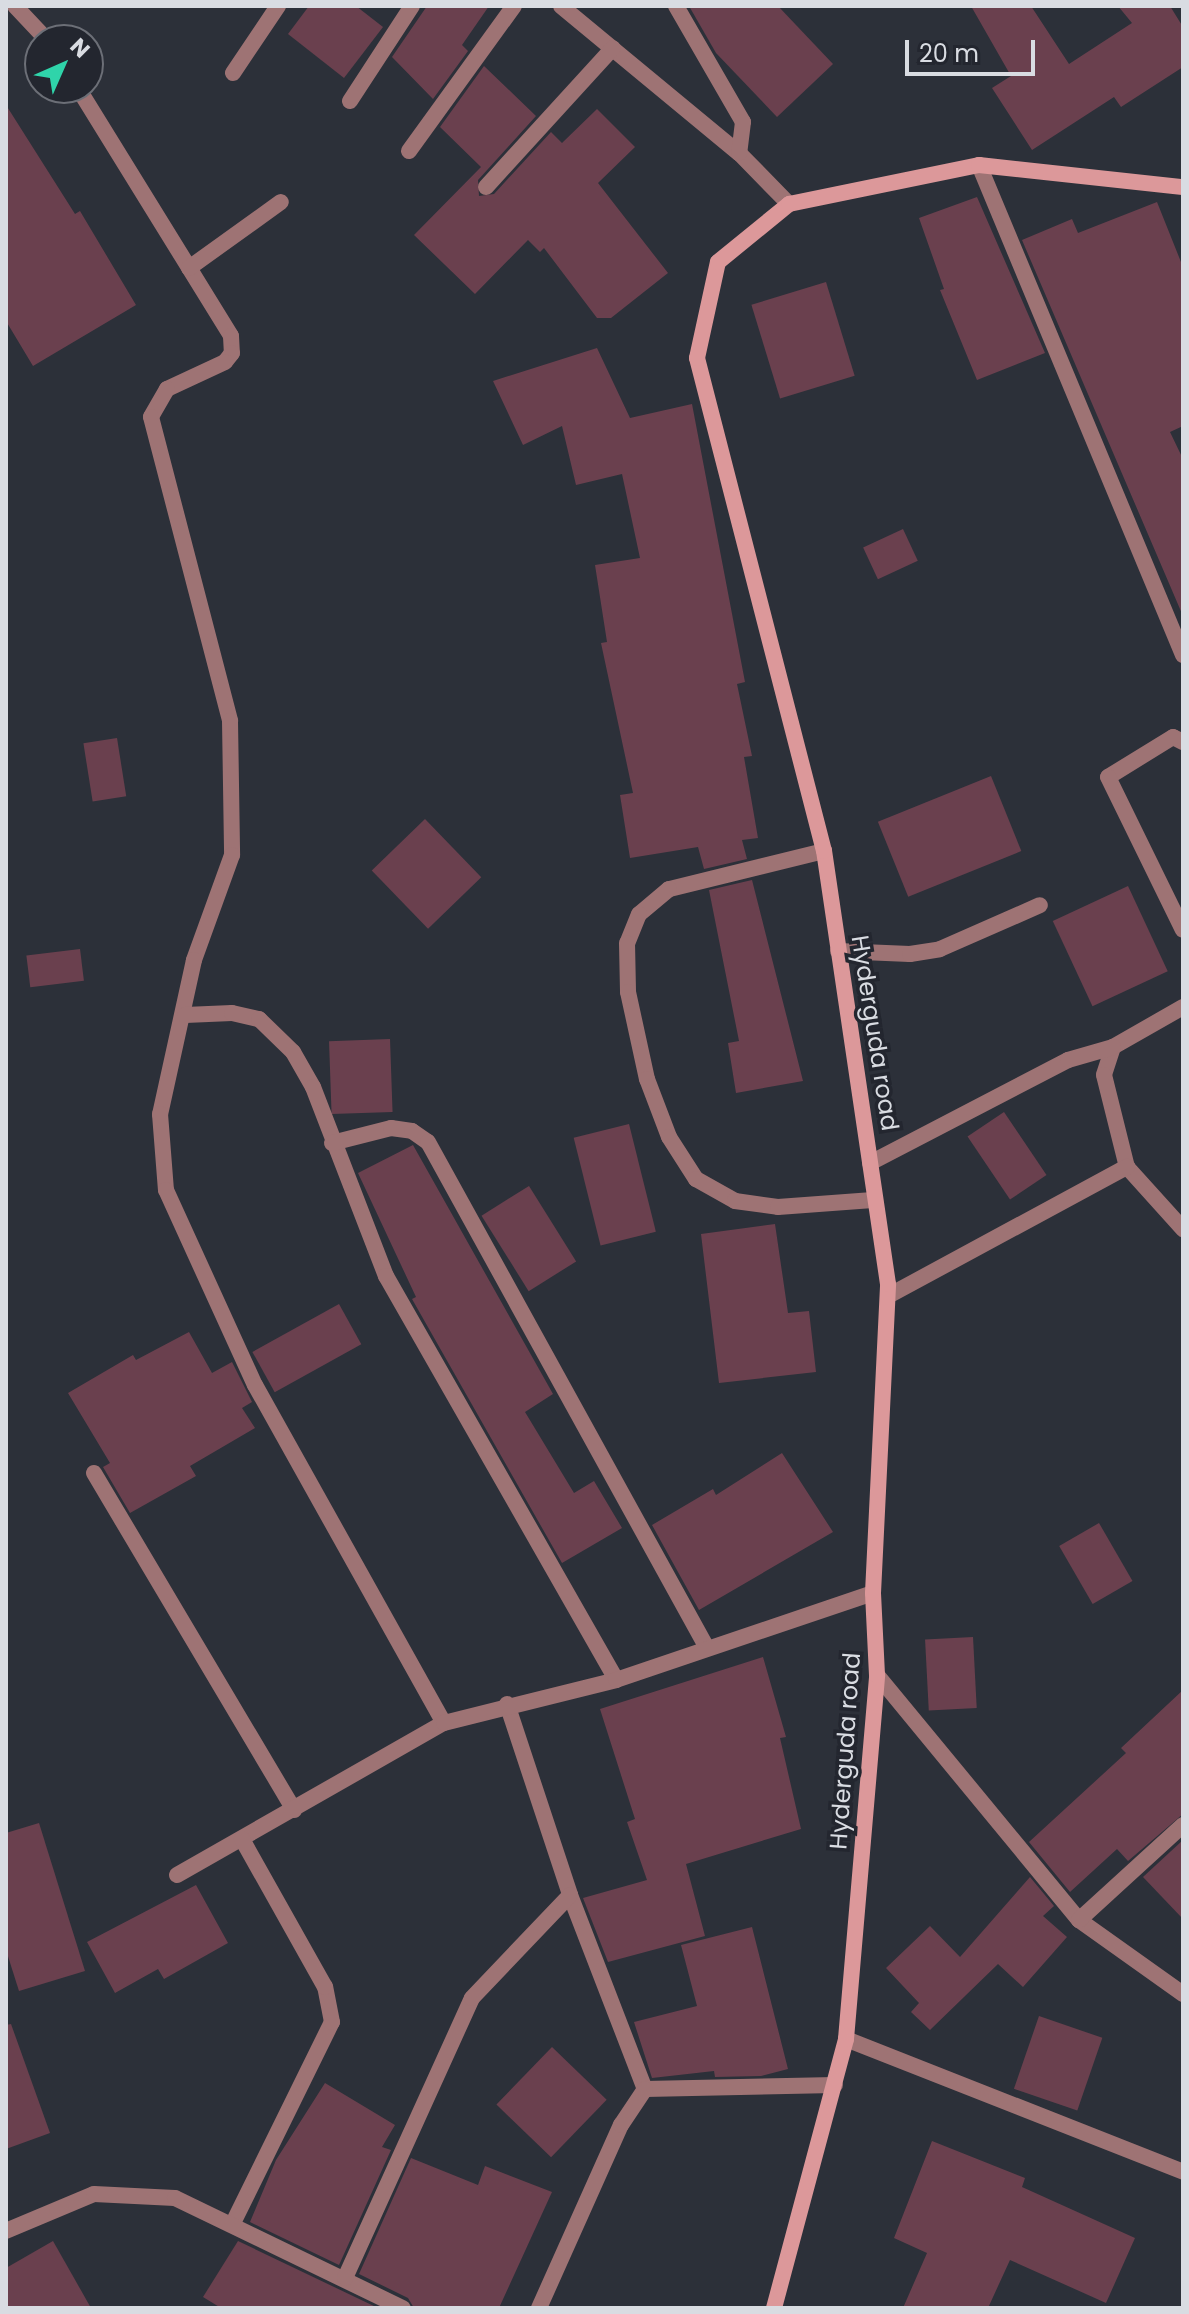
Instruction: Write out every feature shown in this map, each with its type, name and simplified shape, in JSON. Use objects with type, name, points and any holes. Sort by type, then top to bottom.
[{"type":"street","points":[[15,6],[32,24]]},
{"type":"street","points":[[233,73],[278,6]]},
{"type":"street","points":[[350,101],[412,6]]},
{"type":"street","points":[[409,151],[514,6]]},
{"type":"street","points":[[561,6],[739,153],[789,204]]},
{"type":"street","points":[[676,6],[743,122],[739,153]]},
{"type":"street","points":[[486,187],[613,48]]},
{"type":"street","points":[[88,104],[231,336],[232,353],[225,362],[167,389],[151,417],[230,721],[232,855],[201,935],[160,1114],[166,1190],[255,1385],[444,1723]]},
{"type":"street","points":[[979,165],[1183,655]]},
{"type":"street","name":"Hyderguda road","points":[[774,2308],[846,2039],[877,1675],[873,1593],[888,1296],[824,851],[697,358],[718,262],[789,204],[979,165],[1183,187]]},
{"type":"street","points":[[189,268],[281,202]]},
{"type":"street","points":[[1183,742],[1173,737],[1108,777],[1183,930]]},
{"type":"street","points":[[824,851],[669,889],[639,914],[627,943],[632,1016],[647,1079],[669,1137],[696,1179],[735,1201],[764,1205],[873,1200]]},
{"type":"street","points":[[838,951],[910,954],[940,949],[1040,905]]},
{"type":"street","points":[[870,1163],[1068,1060],[1113,1047],[1183,1007]]},
{"type":"street","points":[[185,1015],[232,1013],[259,1019],[277,1034],[313,1087],[332,1143],[386,1276],[616,1680]]},
{"type":"street","points":[[1113,1047],[1104,1075],[1127,1167],[1183,1229]]},
{"type":"street","points":[[332,1143],[391,1128],[412,1131],[428,1142],[707,1648]]},
{"type":"street","points":[[888,1296],[1127,1167]]},
{"type":"street","points":[[94,1473],[294,1810]]},
{"type":"street","points":[[177,1875],[444,1723],[507,1704],[616,1680],[873,1593]]},
{"type":"street","points":[[877,1675],[1079,1920],[1183,1994]]},
{"type":"street","points":[[507,1704],[570,1895],[645,2089]]},
{"type":"street","points":[[1079,1920],[1183,1825]]},
{"type":"street","points":[[233,2223],[332,2022],[325,1987],[242,1839]]},
{"type":"street","points":[[345,2278],[472,1998],[570,1895]]},
{"type":"street","points":[[846,2039],[1183,2172]]},
{"type":"street","points":[[645,2089],[835,2085]]},
{"type":"street","points":[[539,2308],[621,2125],[645,2089]]},
{"type":"street","points":[[6,2231],[94,2194],[175,2198],[233,2223],[403,2308]]},
{"type":"building","points":[[309,6],[356,6],[383,27],[344,78],[288,34]]},
{"type":"building","points":[[427,6],[489,6],[462,45],[468,51],[433,99],[392,57]]},
{"type":"building","points":[[689,6],[778,6],[833,64],[777,117],[716,53]]},
{"type":"building","points":[[971,6],[1031,6],[1069,64],[1132,23],[1118,6],[1170,6],[1183,27],[1183,67],[1121,107],[1114,97],[1032,150],[992,88],[1011,76]]},
{"type":"building","points":[[484,66],[536,116],[478,180],[479,196],[494,194],[551,132],[562,143],[597,109],[635,147],[598,183],[668,273],[611,318],[597,318],[544,248],[540,252],[528,240],[475,294],[414,235],[481,167],[440,127]]},
{"type":"building","points":[[6,105],[75,214],[80,211],[136,305],[33,366],[6,321]]},
{"type":"building","points":[[977,197],[1045,353],[977,380],[940,290],[944,289],[919,218]]},
{"type":"building","points":[[1157,202],[1183,267],[1183,426],[1170,432],[1183,459],[1183,616],[1022,240],[1072,219],[1078,233]]},
{"type":"building","points":[[826,282],[855,376],[780,399],[751,305]]},
{"type":"building","points":[[597,348],[630,418],[692,404],[745,682],[737,684],[752,756],[744,757],[758,838],[742,840],[747,859],[704,869],[698,847],[630,858],[620,795],[633,793],[601,643],[607,642],[595,565],[640,558],[622,474],[576,485],[562,426],[523,445],[493,381]]},
{"type":"building","points":[[903,529],[918,561],[878,579],[863,548]]},
{"type":"building","points":[[117,738],[126,796],[93,802],[83,743]]},
{"type":"building","points":[[991,776],[1021,851],[908,897],[878,822]]},
{"type":"building","points":[[425,819],[481,877],[428,929],[372,870]]},
{"type":"building","points":[[752,880],[803,1081],[736,1093],[728,1043],[739,1041],[709,890]]},
{"type":"building","points":[[1128,886],[1168,971],[1093,1006],[1053,921]]},
{"type":"building","points":[[80,949],[84,981],[30,987],[26,956]]},
{"type":"building","points":[[390,1039],[393,1112],[332,1114],[329,1041]]},
{"type":"building","points":[[1004,1112],[1046,1175],[1010,1200],[968,1137]]},
{"type":"building","points":[[629,1124],[656,1232],[601,1245],[574,1138]]},
{"type":"building","points":[[413,1145],[553,1394],[525,1412],[574,1493],[594,1481],[622,1528],[562,1563],[412,1299],[416,1297],[358,1173]]},
{"type":"building","points":[[529,1186],[576,1261],[529,1291],[482,1216]]},
{"type":"building","points":[[775,1224],[788,1313],[809,1311],[816,1372],[719,1383],[701,1234]]},
{"type":"building","points":[[339,1304],[361,1344],[275,1392],[252,1352]]},
{"type":"building","points":[[189,1332],[212,1373],[232,1362],[252,1402],[242,1408],[255,1428],[190,1466],[196,1476],[130,1513],[103,1467],[110,1463],[68,1393],[133,1355],[136,1360]]},
{"type":"building","points":[[782,1453],[833,1532],[699,1610],[652,1525],[713,1489],[716,1495]]},
{"type":"building","points":[[1099,1523],[1132,1581],[1093,1604],[1059,1546]]},
{"type":"building","points":[[973,1637],[977,1708],[929,1710],[925,1640]]},
{"type":"building","points":[[763,1657],[786,1737],[780,1738],[801,1829],[686,1864],[705,1936],[608,1962],[583,1898],[647,1880],[627,1822],[635,1819],[600,1709]]},
{"type":"building","points":[[1183,1690],[1183,1814],[1128,1861],[1117,1849],[1070,1892],[1029,1842],[1126,1753],[1121,1748]]},
{"type":"building","points":[[39,1823],[85,1971],[19,1991],[6,1950],[6,1833]]},
{"type":"building","points":[[1183,1840],[1183,1919],[1143,1877]]},
{"type":"building","points":[[1030,1877],[1054,1906],[1043,1916],[1067,1937],[1023,1987],[998,1964],[930,2030],[911,2012],[919,2003],[886,1968],[930,1926],[960,1957]]},
{"type":"building","points":[[196,1885],[228,1943],[164,1979],[158,1969],[115,1993],[87,1942]]},
{"type":"building","points":[[752,1927],[788,2069],[761,2076],[715,2077],[714,2071],[652,2078],[634,2022],[697,2006],[681,1945]]},
{"type":"building","points":[[1039,2016],[1102,2038],[1077,2111],[1014,2089]]},
{"type":"building","points":[[11,2024],[50,2133],[6,2149],[6,2025]]},
{"type":"building","points":[[552,2047],[607,2100],[551,2157],[496,2105]]},
{"type":"building","points":[[325,2083],[395,2125],[382,2147],[391,2150],[339,2265],[250,2222],[276,2160]]},
{"type":"building","points":[[932,2141],[1025,2178],[1022,2187],[1135,2238],[1106,2303],[1010,2260],[988,2308],[903,2308],[927,2253],[894,2238]]},
{"type":"building","points":[[411,2158],[478,2185],[485,2166],[552,2192],[499,2308],[414,2308],[408,2298],[359,2274]]},
{"type":"building","points":[[53,2241],[91,2308],[6,2308],[6,2268]]},
{"type":"building","points":[[238,2241],[378,2308],[221,2308],[203,2297]]}]
